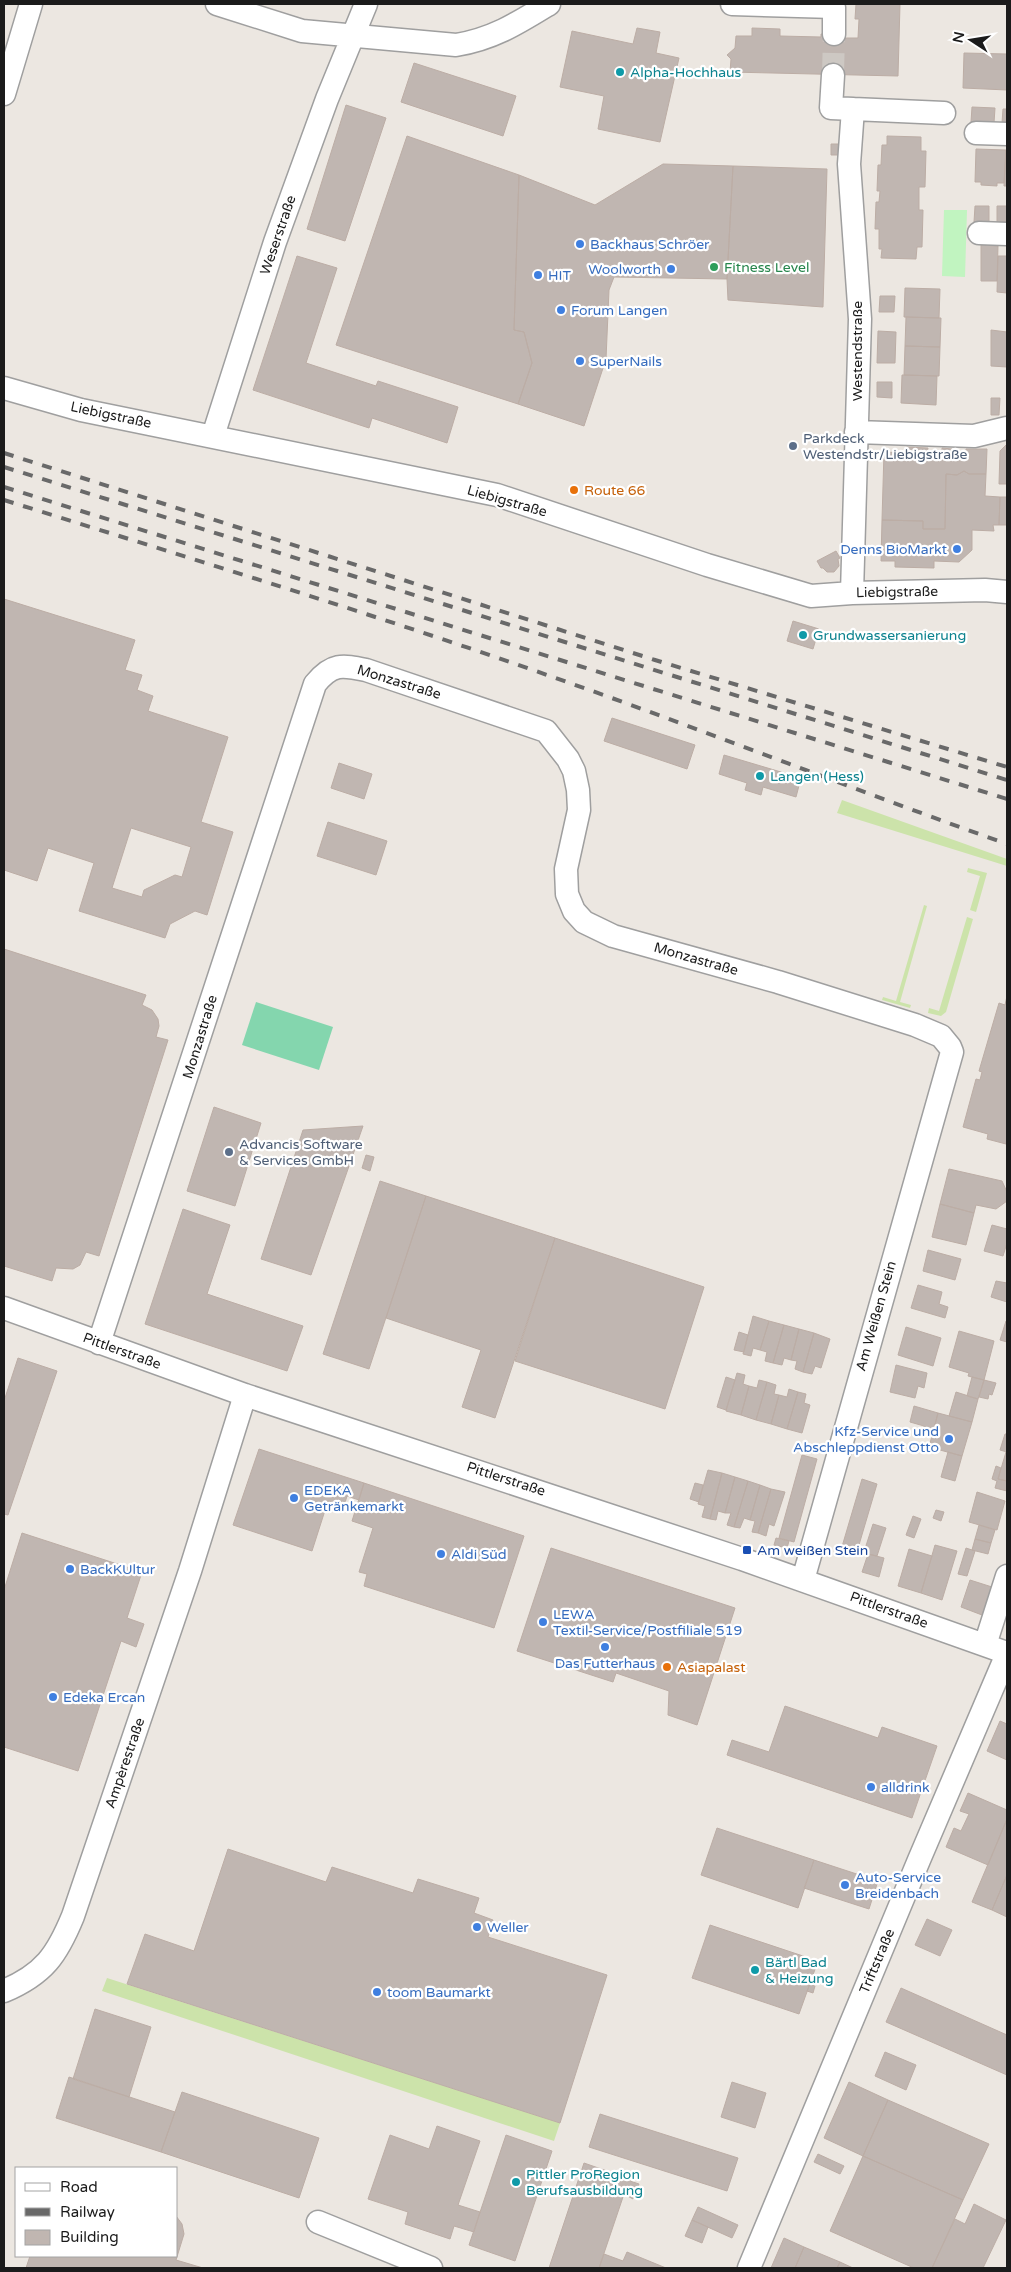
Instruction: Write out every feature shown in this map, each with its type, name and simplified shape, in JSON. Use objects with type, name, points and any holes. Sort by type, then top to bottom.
[{"type":"street","points":[[4,94],[31,4]]},
{"type":"street","points":[[217,4],[302,31],[456,45],[479,42],[520,22],[549,4]]},
{"type":"street","name":"Weserstraße","points":[[213,436],[275,242],[324,108],[366,4]]},
{"type":"street","points":[[732,4],[834,5],[834,34]]},
{"type":"street","points":[[833,75],[831,108],[944,113]]},
{"type":"street","name":"Westendstraße","points":[[852,593],[860,319],[849,164],[853,110]]},
{"type":"street","points":[[976,133],[1007,134]]},
{"type":"street","points":[[978,233],[1007,234]]},
{"type":"street","name":"Liebigstraße","points":[[4,388],[81,410],[497,495],[707,566],[811,596],[852,593],[985,590],[1007,592]]},
{"type":"street","points":[[856,432],[974,436],[1007,428]]},
{"type":"street","name":"Monzastraße","points":[[99,1343],[315,684],[321,676],[339,666],[366,670],[546,731],[568,759],[574,771],[578,790],[579,810],[566,869],[567,894],[574,911],[584,922],[613,936],[778,982],[915,1025],[941,1036],[952,1052]]},
{"type":"street","name":"Am Weißen Stein","points":[[803,1580],[952,1052]]},
{"type":"street","name":"Pittlerstraße","points":[[4,1308],[246,1395],[615,1515],[803,1580],[1007,1654]]},
{"type":"street","name":"Ampèrestraße","points":[[4,1991],[25,1981],[45,1966],[61,1945],[73,1916],[190,1572],[246,1395]]},
{"type":"street","points":[[985,1645],[1007,1576]]},
{"type":"street","name":"Triftstraße","points":[[749,2268],[1007,1654]]},
{"type":"street","points":[[318,2222],[431,2268]]},
{"type":"green space","points":[[944,210],[967,210],[965,277],[942,276]]},
{"type":"green space","points":[[842,800],[1007,859],[1007,866],[837,813]]},
{"type":"green space","points":[[968,868],[987,873],[976,912],[970,910],[980,876],[967,872]]},
{"type":"green space","points":[[924,905],[927,906],[900,1002],[911,1005],[910,1008],[882,1000],[883,997],[896,1001]]},
{"type":"green space","points":[[967,917],[973,919],[946,1012],[941,1016],[928,1013],[929,1008],[939,1011]]},
{"type":"green space","points":[[256,1002],[333,1027],[319,1070],[242,1045]]},
{"type":"green space","points":[[107,1978],[560,2123],[554,2141],[102,1991]]},
{"type":"building","points":[[856,4],[900,4],[898,76],[730,72],[731,59],[727,55],[735,48],[736,36],[752,36],[752,28],[780,29],[780,36],[821,37],[821,34],[834,34],[836,38],[858,38],[859,19],[855,19]]},
{"type":"building","name":"Alpha-Hochhaus","points":[[637,28],[660,32],[656,53],[679,58],[660,142],[598,129],[604,96],[560,87],[572,31],[633,44]]},
{"type":"building","points":[[964,53],[1007,54],[1007,90],[963,88]]},
{"type":"building","points":[[414,63],[516,96],[503,136],[401,102]]},
{"type":"building","points":[[346,105],[386,118],[345,241],[307,229]]},
{"type":"building","points":[[972,107],[995,108],[994,123],[971,122]]},
{"type":"building","points":[[1003,109],[1007,109],[1007,124],[1002,123]]},
{"type":"building","points":[[407,136],[519,175],[514,330],[524,332],[532,363],[518,404],[336,345]]},
{"type":"building","points":[[887,136],[921,137],[921,151],[926,151],[925,187],[919,187],[919,210],[923,210],[922,247],[917,247],[916,259],[881,258],[882,249],[879,249],[879,229],[875,229],[876,202],[879,202],[880,191],[877,191],[878,165],[881,165],[882,145],[887,145]]},
{"type":"building","points":[[831,144],[840,144],[840,155],[831,155]]},
{"type":"building","points":[[976,149],[1006,150],[1004,183],[997,183],[997,186],[981,185],[981,182],[975,182]]},
{"type":"building","points":[[1006,150],[1007,186],[1004,186]]},
{"type":"building","name":"Forum Langen","points":[[663,164],[733,166],[727,279],[614,277],[609,290],[606,359],[584,426],[518,404],[532,363],[524,332],[514,330],[519,175],[595,205]]},
{"type":"building","points":[[733,166],[827,169],[823,307],[728,300],[727,279]]},
{"type":"building","points":[[975,206],[989,206],[989,222],[974,222]]},
{"type":"building","points":[[997,206],[1007,206],[1007,222],[997,222]]},
{"type":"building","points":[[981,245],[998,246],[997,281],[981,281]]},
{"type":"building","points":[[297,256],[337,268],[306,363],[376,386],[378,381],[458,407],[447,443],[372,418],[369,428],[253,390]]},
{"type":"building","points":[[998,256],[1007,256],[1007,293],[997,292]]},
{"type":"building","points":[[905,288],[940,289],[939,318],[904,317]]},
{"type":"building","points":[[880,296],[895,296],[894,312],[879,312]]},
{"type":"building","points":[[906,317],[941,318],[940,347],[905,346]]},
{"type":"building","points":[[991,330],[1007,332],[1007,367],[991,366]]},
{"type":"building","points":[[878,331],[896,332],[895,363],[877,363]]},
{"type":"building","points":[[905,346],[940,347],[939,376],[904,375]]},
{"type":"building","points":[[902,375],[937,376],[936,405],[901,403]]},
{"type":"building","points":[[877,382],[892,382],[892,398],[877,397]]},
{"type":"building","points":[[991,398],[1000,398],[999,415],[991,415]]},
{"type":"building","points":[[1007,444],[1007,484],[999,484],[1000,451]]},
{"type":"building","points":[[906,447],[928,448],[927,454],[942,454],[942,448],[952,449],[952,454],[966,455],[966,449],[987,449],[986,474],[969,474],[964,471],[957,475],[946,474],[945,529],[923,529],[923,521],[882,520],[884,452],[906,453]]},
{"type":"building","points":[[964,471],[969,474],[986,474],[985,496],[1000,497],[999,525],[993,525],[994,531],[972,530],[972,550],[959,562],[934,561],[934,568],[895,567],[895,561],[881,561],[882,520],[923,521],[923,529],[945,529],[946,474],[957,475]]},
{"type":"building","points":[[1000,497],[1007,497],[1007,525],[999,525]]},
{"type":"building","points":[[836,551],[840,558],[838,559],[839,566],[834,572],[827,572],[821,568],[817,561]]},
{"type":"building","points":[[4,599],[135,640],[125,670],[142,675],[137,690],[153,696],[148,711],[228,737],[201,822],[233,832],[207,915],[195,911],[170,924],[165,938],[79,911],[94,863],[48,848],[37,881],[4,870]],"holes":[[[131,828],[191,847],[182,877],[175,875],[144,890],[142,897],[112,888]]]},
{"type":"building","name":"Grundwassersanierung","points":[[793,621],[819,629],[813,649],[787,641]]},
{"type":"building","points":[[612,718],[695,745],[687,769],[604,741]]},
{"type":"building","name":"Langen (Hess)","points":[[724,755],[801,778],[796,797],[763,787],[761,795],[745,790],[747,783],[719,774]]},
{"type":"building","points":[[339,763],[372,774],[364,799],[331,788]]},
{"type":"building","points":[[328,822],[387,841],[376,875],[317,856]]},
{"type":"building","points":[[4,949],[146,995],[142,1005],[152,1010],[158,1019],[159,1026],[156,1037],[168,1040],[99,1256],[86,1252],[80,1265],[73,1269],[56,1268],[52,1281],[4,1266]]},
{"type":"building","points":[[1007,996],[1006,1144],[987,1139],[988,1134],[963,1127],[976,1079],[980,1080],[982,1072],[979,1071],[999,1003],[1005,1005]]},
{"type":"building","points":[[214,1107],[261,1123],[235,1206],[187,1191]]},
{"type":"building","points":[[363,1126],[311,1275],[261,1259],[303,1130]]},
{"type":"building","points":[[366,1155],[374,1157],[370,1171],[362,1168]]},
{"type":"building","points":[[949,1169],[1002,1181],[1007,1192],[1007,1201],[996,1209],[976,1205],[974,1213],[940,1204]]},
{"type":"building","points":[[380,1181],[426,1196],[369,1369],[323,1354]]},
{"type":"building","points":[[426,1196],[555,1238],[495,1418],[462,1407],[481,1350],[386,1318]]},
{"type":"building","points":[[940,1204],[974,1213],[966,1245],[932,1237]]},
{"type":"building","points":[[183,1209],[230,1225],[207,1294],[303,1326],[287,1371],[145,1324]]},
{"type":"building","points":[[992,1225],[1007,1229],[1007,1243],[1003,1256],[984,1251]]},
{"type":"building","points":[[555,1238],[704,1287],[665,1409],[515,1361]]},
{"type":"building","points":[[928,1250],[961,1259],[955,1280],[923,1271]]},
{"type":"building","points":[[996,1281],[1007,1283],[1007,1302],[991,1297]]},
{"type":"building","points":[[918,1285],[942,1292],[939,1304],[948,1307],[945,1318],[911,1308]]},
{"type":"building","points":[[753,1316],[769,1321],[760,1350],[753,1348],[751,1356],[743,1354]]},
{"type":"building","points":[[769,1321],[784,1325],[773,1363],[765,1361],[767,1352],[760,1350]]},
{"type":"building","points":[[1007,1322],[1007,1342],[1000,1340]]},
{"type":"building","points":[[784,1325],[799,1329],[791,1360],[784,1358],[782,1365],[773,1363]]},
{"type":"building","points":[[906,1327],[941,1338],[933,1366],[898,1355]]},
{"type":"building","points":[[799,1329],[814,1333],[803,1372],[795,1369],[797,1361],[791,1360]]},
{"type":"building","points":[[959,1331],[994,1341],[984,1380],[968,1376],[969,1373],[949,1367]]},
{"type":"building","points":[[739,1332],[748,1335],[744,1352],[734,1350]]},
{"type":"building","points":[[814,1333],[830,1339],[821,1368],[815,1366],[812,1374],[803,1372]]},
{"type":"building","points":[[18,1358],[57,1371],[8,1515],[4,1514],[4,1401]]},
{"type":"building","points":[[896,1365],[927,1373],[924,1388],[918,1386],[915,1398],[890,1392]]},
{"type":"building","points":[[737,1373],[745,1375],[743,1384],[749,1386],[741,1415],[726,1411]]},
{"type":"building","points":[[726,1377],[735,1380],[726,1410],[717,1407]]},
{"type":"building","points":[[972,1377],[984,1380],[978,1399],[967,1396]]},
{"type":"building","points":[[759,1380],[767,1382],[756,1420],[741,1415],[749,1386],[757,1388]]},
{"type":"building","points":[[984,1380],[996,1383],[992,1395],[989,1394],[988,1399],[979,1397]]},
{"type":"building","points":[[767,1382],[776,1385],[774,1394],[779,1395],[771,1424],[756,1420]]},
{"type":"building","points":[[789,1389],[798,1392],[787,1429],[771,1424],[779,1395],[787,1397]]},
{"type":"building","points":[[798,1392],[806,1394],[804,1403],[810,1405],[802,1433],[787,1429]]},
{"type":"building","points":[[956,1392],[978,1399],[972,1422],[949,1416]]},
{"type":"building","points":[[914,1406],[938,1413],[933,1432],[923,1429],[924,1426],[910,1422]]},
{"type":"building","name":"Kfz-Service und Abschleppdienst Otto","points":[[938,1413],[972,1422],[962,1456],[929,1447]]},
{"type":"building","points":[[1005,1434],[1007,1434],[1007,1452],[1000,1450]]},
{"type":"building","name":"EDEKA Getränkemarkt","points":[[259,1449],[364,1483],[359,1500],[347,1496],[344,1506],[328,1501],[312,1551],[233,1525]]},
{"type":"building","points":[[948,1452],[962,1456],[955,1481],[941,1477]]},
{"type":"building","points":[[1007,1452],[1007,1481],[998,1479]]},
{"type":"building","points":[[802,1455],[817,1459],[794,1542],[779,1538]]},
{"type":"building","points":[[996,1466],[1001,1468],[998,1479],[1007,1481],[1007,1491],[995,1488],[997,1481],[992,1479]]},
{"type":"building","points":[[708,1470],[722,1473],[710,1519],[702,1517],[705,1506],[698,1504]]},
{"type":"building","points":[[722,1473],[735,1477],[725,1513],[718,1511],[716,1520],[710,1519]]},
{"type":"building","points":[[735,1477],[748,1481],[734,1527],[727,1525],[731,1513],[725,1513]]},
{"type":"building","points":[[862,1479],[877,1484],[856,1555],[841,1550]]},
{"type":"building","points":[[748,1481],[760,1485],[750,1520],[744,1518],[740,1528],[734,1527]]},
{"type":"building","name":"Aldi Süd","points":[[364,1483],[524,1536],[494,1628],[364,1586],[367,1574],[359,1572],[373,1528],[352,1521]]},
{"type":"building","points":[[695,1483],[703,1485],[699,1502],[690,1499]]},
{"type":"building","points":[[760,1485],[771,1489],[758,1533],[752,1532],[755,1521],[750,1520]]},
{"type":"building","points":[[771,1489],[785,1492],[774,1526],[769,1524],[766,1536],[758,1533]]},
{"type":"building","points":[[977,1492],[1005,1501],[997,1530],[969,1522]]},
{"type":"building","points":[[936,1510],[944,1512],[941,1521],[933,1518]]},
{"type":"building","points":[[913,1516],[921,1519],[914,1538],[906,1535]]},
{"type":"building","points":[[873,1524],[886,1528],[877,1556],[863,1555]]},
{"type":"building","points":[[979,1525],[995,1530],[991,1543],[975,1539]]},
{"type":"building","name":"Edeka Ercan","points":[[22,1533],[142,1572],[127,1618],[144,1624],[136,1647],[121,1641],[78,1771],[4,1747],[4,1590]]},
{"type":"building","points":[[776,1538],[789,1541],[787,1548],[774,1545]]},
{"type":"building","points":[[975,1539],[991,1543],[988,1554],[972,1550]]},
{"type":"building","points":[[935,1545],[957,1551],[942,1600],[921,1593]]},
{"type":"building","points":[[551,1548],[735,1608],[697,1725],[668,1715],[669,1691],[616,1673],[613,1682],[517,1651]]},
{"type":"building","points":[[966,1548],[975,1551],[967,1576],[958,1574]]},
{"type":"building","points":[[909,1549],[932,1556],[921,1593],[898,1586]]},
{"type":"building","points":[[868,1554],[884,1558],[879,1577],[862,1572]]},
{"type":"building","points":[[970,1580],[992,1587],[982,1615],[961,1607]]},
{"type":"building","name":"alldrink","points":[[785,1706],[878,1738],[882,1727],[937,1746],[912,1818],[727,1755],[732,1740],[769,1752]]},
{"type":"building","points":[[1000,1721],[1007,1724],[1007,1760],[987,1751]]},
{"type":"building","points":[[968,1793],[1007,1810],[1007,1819],[988,1865],[946,1847],[954,1828],[961,1831],[969,1814],[960,1811]]},
{"type":"building","points":[[1007,1819],[1007,1875],[992,1910],[972,1902]]},
{"type":"building","points":[[717,1828],[814,1860],[798,1908],[701,1875]]},
{"type":"building","name":"toom Baumarkt","points":[[228,1849],[326,1882],[332,1867],[413,1893],[418,1879],[479,1898],[474,1913],[493,1920],[488,1937],[607,1975],[560,2123],[127,1984],[145,1934],[194,1951]]},
{"type":"building","points":[[814,1860],[878,1881],[869,1909],[804,1888]]},
{"type":"building","points":[[1007,1875],[1007,1917],[992,1910]]},
{"type":"building","points":[[927,1919],[952,1930],[940,1956],[915,1945]]},
{"type":"building","name":"Bärtl Bad & Heizung","points":[[710,1925],[818,1961],[799,2014],[692,1978]]},
{"type":"building","points":[[810,1984],[815,1986],[813,1993],[807,1991]]},
{"type":"building","points":[[901,1988],[1007,2035],[1007,2075],[886,2022]]},
{"type":"building","points":[[95,2009],[151,2027],[129,2097],[73,2079]]},
{"type":"building","points":[[885,2052],[916,2065],[906,2090],[875,2076]]},
{"type":"building","points":[[69,2077],[175,2112],[161,2152],[56,2118]]},
{"type":"building","points":[[732,2082],[766,2093],[755,2128],[721,2117]]},
{"type":"building","points":[[849,2082],[888,2100],[863,2156],[824,2138]]},
{"type":"building","points":[[182,2092],[319,2138],[299,2198],[161,2152]]},
{"type":"building","points":[[888,2100],[989,2144],[963,2200],[863,2156]]},
{"type":"building","points":[[600,2114],[738,2158],[727,2191],[589,2147]]},
{"type":"building","points":[[437,2126],[480,2141],[458,2205],[480,2212],[474,2232],[454,2226],[450,2239],[405,2224],[408,2212],[368,2199],[390,2135],[429,2149]]},
{"type":"building","name":"Pittler ProRegion Berufsausbildung","points":[[506,2135],[552,2151],[515,2261],[469,2245]]},
{"type":"building","points":[[818,2154],[844,2166],[840,2174],[814,2162]]},
{"type":"building","points":[[863,2156],[963,2200],[932,2268],[914,2268],[830,2231]]},
{"type":"building","points":[[584,2163],[639,2184],[633,2199],[624,2194],[599,2268],[549,2268]]},
{"type":"building","points":[[974,2204],[1006,2220],[983,2268],[932,2268],[955,2219],[965,2224]]},
{"type":"building","points":[[698,2207],[738,2225],[732,2238],[692,2220]]},
{"type":"building","points":[[178,2219],[182,2224],[184,2234],[178,2254]]},
{"type":"building","points":[[692,2220],[708,2227],[702,2243],[685,2236]]},
{"type":"building","points":[[784,2238],[804,2247],[795,2268],[771,2268]]},
{"type":"building","points":[[804,2247],[840,2262],[837,2268],[795,2268]]},
{"type":"building","points":[[627,2252],[666,2268],[599,2268],[604,2254],[623,2261]]},
{"type":"building","points":[[30,2257],[177,2257],[176,2260],[203,2268],[26,2268]]},
{"type":"building","points":[[840,2262],[853,2268],[837,2268]]},
{"type":"tunnel","points":[[833,75],[834,34]]},
{"type":"railway","points":[[4,453],[655,660],[1007,767]]},
{"type":"railway","points":[[4,467],[1007,780]]},
{"type":"railway","points":[[4,487],[1007,799]]},
{"type":"railway","points":[[4,500],[286,588],[497,658],[1007,844]]},
{"type":"place","name":"Alpha-Hochhaus","points":[[620,72]]},
{"type":"place","name":"Backhaus Schröer","points":[[580,244]]},
{"type":"place","name":"Fitness Level","points":[[714,267]]},
{"type":"place","name":"Woolworth","points":[[671,269]]},
{"type":"place","name":"HIT","points":[[538,275]]},
{"type":"place","name":"Forum Langen","points":[[561,310]]},
{"type":"place","name":"SuperNails","points":[[580,361]]},
{"type":"place","name":"Parkdeck Westendstr/Liebigstraße","points":[[793,446]]},
{"type":"place","name":"Route 66","points":[[574,490]]},
{"type":"place","name":"Denns BioMarkt","points":[[957,549]]},
{"type":"place","name":"Grundwassersanierung","points":[[803,635]]},
{"type":"place","name":"Langen (Hess)","points":[[760,776]]},
{"type":"place","name":"Advancis Software & Services GmbH","points":[[229,1152]]},
{"type":"place","name":"Kfz-Service und Abschleppdienst Otto","points":[[949,1439]]},
{"type":"place","name":"EDEKA Getränkemarkt","points":[[294,1498]]},
{"type":"place","name":"Am weißen Stein","points":[[747,1550]]},
{"type":"place","name":"Aldi Süd","points":[[441,1554]]},
{"type":"place","name":"BackKUltur","points":[[70,1569]]},
{"type":"place","name":"LEWA Textil-Service/Postfiliale 519","points":[[543,1622]]},
{"type":"place","name":"Das Futterhaus","points":[[605,1647]]},
{"type":"place","name":"Asiapalast","points":[[667,1667]]},
{"type":"place","name":"Edeka Ercan","points":[[53,1697]]},
{"type":"place","name":"alldrink","points":[[871,1787]]},
{"type":"place","name":"Auto-Service Breidenbach","points":[[845,1885]]},
{"type":"place","name":"Weller","points":[[477,1927]]},
{"type":"place","name":"Bärtl Bad & Heizung","points":[[755,1970]]},
{"type":"place","name":"toom Baumarkt","points":[[377,1992]]},
{"type":"place","name":"Pittler ProRegion Berufsausbildung","points":[[516,2182]]}]
